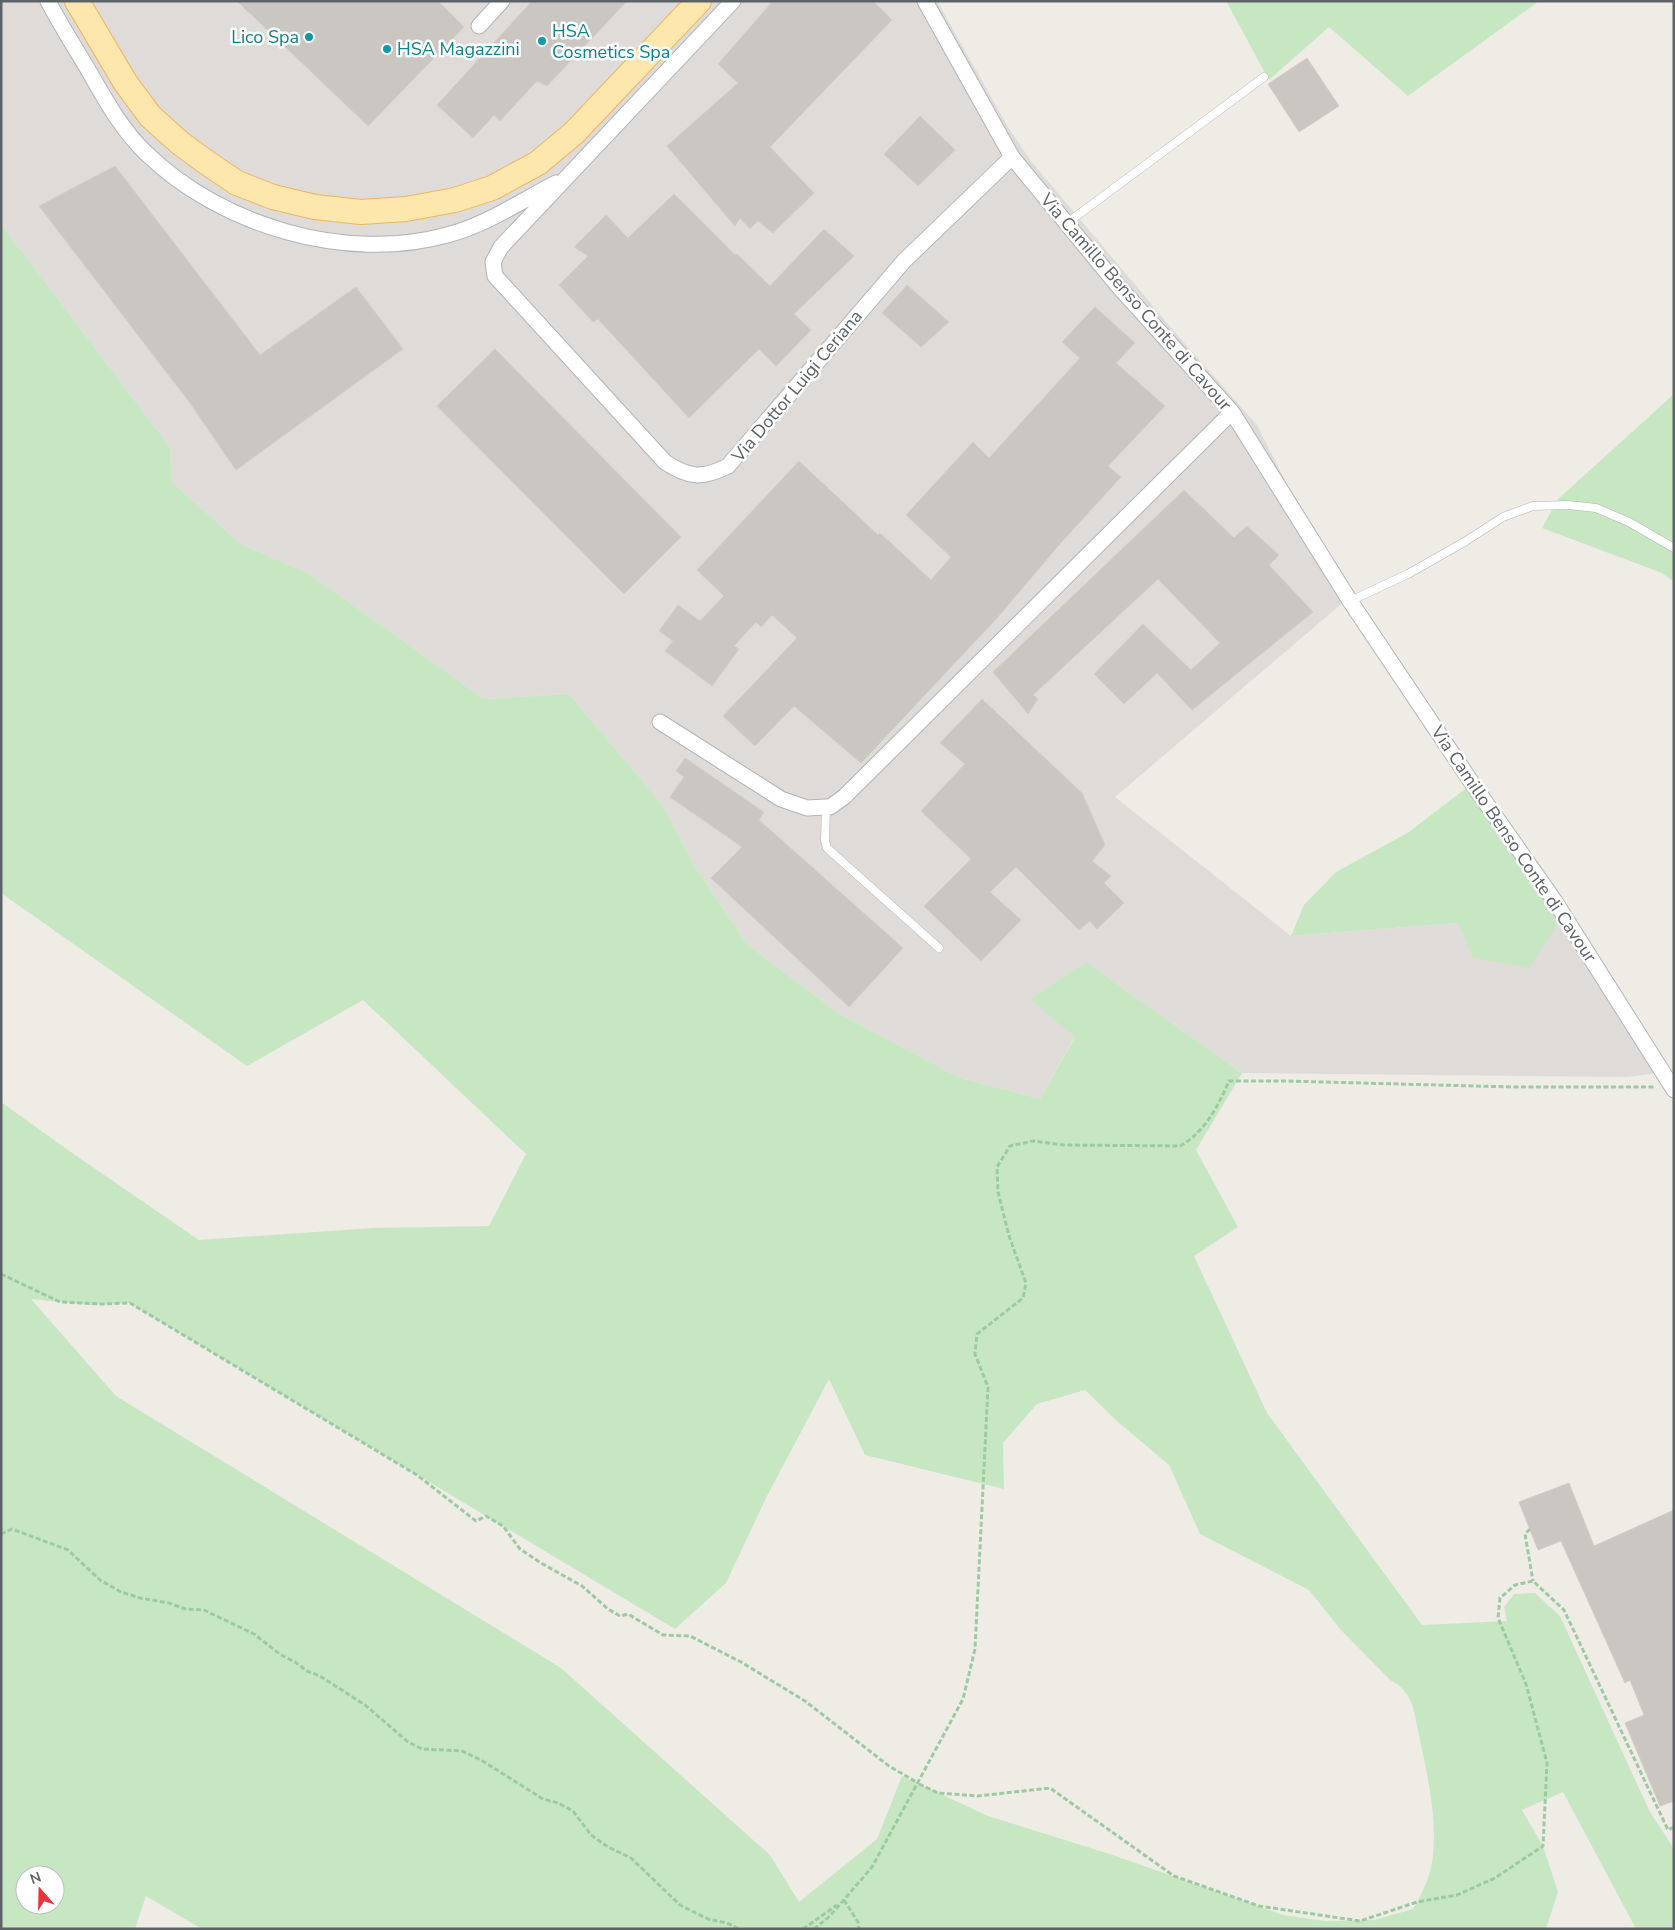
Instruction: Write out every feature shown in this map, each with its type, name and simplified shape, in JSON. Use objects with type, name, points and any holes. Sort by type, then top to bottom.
[{"type":"main road","points":[[77,1],[125,82],[150,116],[180,143],[237,183],[274,197],[315,207],[361,212],[406,209],[454,200],[492,188],[538,163],[574,133],[699,1]]},
{"type":"street","name":"Via Dottor Luigi Ceriana","points":[[48,1],[115,116],[146,153],[181,182],[218,205],[256,222],[297,234],[344,243],[398,244],[448,235],[487,220],[568,176]]},
{"type":"street","points":[[479,26],[502,1]]},
{"type":"street","name":"Via Dottor Luigi Ceriana","points":[[733,1],[501,247],[494,262],[494,276],[665,462],[680,472],[696,476],[716,472],[728,466],[904,261],[1012,157]]},
{"type":"street","name":"Via Camillo Benso Conte di Cavour","points":[[925,1],[1012,157],[1119,287],[1232,412],[1350,601],[1472,783],[1554,900],[1673,1088]]},
{"type":"street","points":[[660,722],[781,799],[807,808],[830,807],[844,797],[1232,412]]},
{"type":"lane","points":[[1067,223],[1264,77]]},
{"type":"lane","points":[[1350,601],[1416,569],[1466,541],[1503,516],[1533,506],[1568,505],[1596,508],[1629,522],[1674,548]]},
{"type":"lane","points":[[826,807],[825,841],[827,848],[939,948]]},
{"type":"path","points":[[814,1929],[830,1916],[872,1867],[942,1741],[963,1699],[974,1649],[988,1387],[975,1354],[977,1334],[1022,1298],[1026,1283],[1009,1236],[998,1192],[998,1167],[1010,1146],[1033,1141],[1064,1145],[1180,1146],[1193,1139],[1211,1116],[1230,1081],[1513,1087],[1673,1088]]},
{"type":"path","points":[[1,1274],[60,1302],[130,1303],[417,1475],[476,1521],[486,1516],[503,1526],[520,1549],[582,1586],[608,1609],[620,1616],[628,1614],[663,1634],[679,1637],[690,1636],[765,1675],[806,1701],[888,1766],[919,1784],[938,1793],[978,1796],[1050,1788],[1174,1876],[1259,1906],[1360,1921],[1417,1902],[1457,1895],[1495,1878],[1542,1846],[1547,1763],[1526,1684],[1498,1618],[1500,1598],[1515,1585],[1533,1581]]},
{"type":"path","points":[[1,1534],[12,1529],[49,1541],[68,1550],[100,1580],[121,1592],[140,1598],[169,1603],[185,1609],[204,1610],[254,1634],[281,1655],[307,1671],[320,1676],[365,1705],[408,1742],[422,1749],[462,1751],[481,1760],[543,1799],[558,1803],[573,1812],[591,1835],[631,1858],[680,1905],[708,1919],[727,1923],[739,1929]]},
{"type":"path","points":[[1530,1529],[1525,1534],[1533,1581],[1564,1610],[1668,1830],[1674,1827]]},
{"type":"path","points":[[803,1929],[844,1900]]},
{"type":"path","points":[[844,1900],[858,1922],[859,1929]]},
{"type":"shaded area","points":[[1,1],[937,1],[1008,127],[1031,161],[1179,337],[1257,425],[1308,526],[1353,594],[1115,797],[1291,936],[1458,923],[1560,920],[1658,1073],[1627,1077],[1242,1073],[1086,962],[1075,1036],[1040,1099],[958,1077],[838,1013],[748,945],[696,868],[661,803],[569,694],[484,699],[308,573],[241,544],[172,482],[170,447],[1,224]]},
{"type":"green space","points":[[1226,1],[1539,1],[1408,96],[1329,27],[1269,80]]},
{"type":"green space","points":[[1,224],[170,447],[172,482],[241,544],[308,573],[484,699],[569,694],[661,803],[696,868],[748,945],[838,1013],[958,1077],[1040,1099],[1075,1037],[1030,999],[1086,962],[1242,1073],[1196,1150],[1238,1227],[1194,1256],[1267,1413],[1422,1625],[1507,1621],[1504,1607],[1514,1594],[1535,1593],[1560,1616],[1649,1810],[1674,1849],[1674,1929],[1636,1929],[1563,1792],[1522,1810],[1543,1846],[1558,1892],[1546,1929],[202,1929],[146,1896],[135,1929],[1,1929],[1,1102],[199,1240],[373,1228],[489,1226],[526,1154],[363,1000],[247,1066],[1,893]],"holes":[[[31,1299],[91,1305],[130,1303],[675,1629],[726,1583],[767,1496],[829,1379],[865,1455],[1004,1489],[1003,1443],[1037,1404],[1085,1390],[1118,1422],[1169,1465],[1200,1534],[1309,1590],[1340,1629],[1407,1695],[1413,1706],[1428,1780],[1434,1825],[1433,1855],[1426,1883],[1413,1909],[1374,1920],[1325,1921],[1283,1915],[1113,1855],[988,1816],[902,1776],[877,1839],[799,1902],[770,1855],[561,1668],[116,1396]]]},
{"type":"green space","points":[[1674,394],[1674,582],[1662,573],[1542,528],[1558,499]]},
{"type":"green space","points":[[1474,782],[1560,920],[1530,968],[1473,958],[1458,923],[1291,936],[1304,905],[1336,872],[1409,832]]},
{"type":"building","name":"HSA Magazzini","points":[[237,1],[438,1],[464,27],[368,126]]},
{"type":"building","name":"HSA Cosmetics Spa","points":[[532,1],[627,1],[547,86],[537,81],[500,121],[494,115],[473,138],[437,105]]},
{"type":"building","points":[[773,1],[873,1],[892,20],[770,147],[814,193],[773,233],[758,221],[750,229],[740,218],[735,226],[667,146],[738,83],[718,64]]},
{"type":"building","points":[[1307,58],[1339,106],[1299,132],[1268,84]]},
{"type":"building","points":[[920,116],[955,150],[918,186],[884,154]]},
{"type":"building","points":[[115,166],[260,355],[356,287],[403,349],[236,470],[190,403],[39,206]]},
{"type":"building","points":[[674,194],[735,255],[737,254],[770,286],[824,229],[854,256],[794,314],[811,330],[776,366],[759,349],[689,418],[598,319],[593,322],[559,285],[588,256],[574,247],[606,215],[628,238]]},
{"type":"building","points":[[907,285],[949,322],[921,347],[882,313]]},
{"type":"building","points":[[1095,307],[1135,343],[1116,363],[1165,406],[1108,466],[1121,477],[1058,546],[998,617],[861,763],[794,706],[755,746],[723,716],[797,638],[772,615],[761,627],[756,622],[734,646],[739,649],[712,686],[665,651],[673,641],[659,631],[678,605],[700,621],[724,596],[697,570],[799,461],[878,535],[880,533],[931,580],[951,557],[906,515],[973,442],[989,458],[1080,358],[1062,342]]},
{"type":"building","points":[[495,349],[681,537],[624,594],[437,406]]},
{"type":"building","points":[[1184,490],[1234,538],[1247,526],[1279,555],[1269,565],[1313,612],[1192,710],[1157,673],[1124,704],[1094,674],[1143,624],[1191,670],[1220,643],[1158,579],[1033,695],[1038,699],[1028,714],[993,672]]},
{"type":"building","points":[[982,699],[1082,793],[1105,845],[1092,861],[1111,876],[1104,883],[1124,903],[1097,929],[1090,921],[1079,930],[1016,867],[990,892],[1021,920],[981,961],[924,906],[971,859],[921,811],[965,764],[940,743]]},
{"type":"building","points":[[685,758],[764,812],[759,820],[903,948],[849,1007],[711,878],[742,847],[670,797],[684,777],[676,771]]},
{"type":"building","points":[[1569,1483],[1594,1546],[1674,1510],[1674,1801],[1660,1806],[1625,1723],[1644,1715],[1630,1680],[1625,1683],[1561,1541],[1538,1550],[1519,1502]]},
{"type":"place","name":"Lico Spa","points":[[309,37]]},
{"type":"place","name":"HSA Cosmetics Spa","points":[[542,41]]},
{"type":"place","name":"HSA Magazzini","points":[[387,49]]}]
